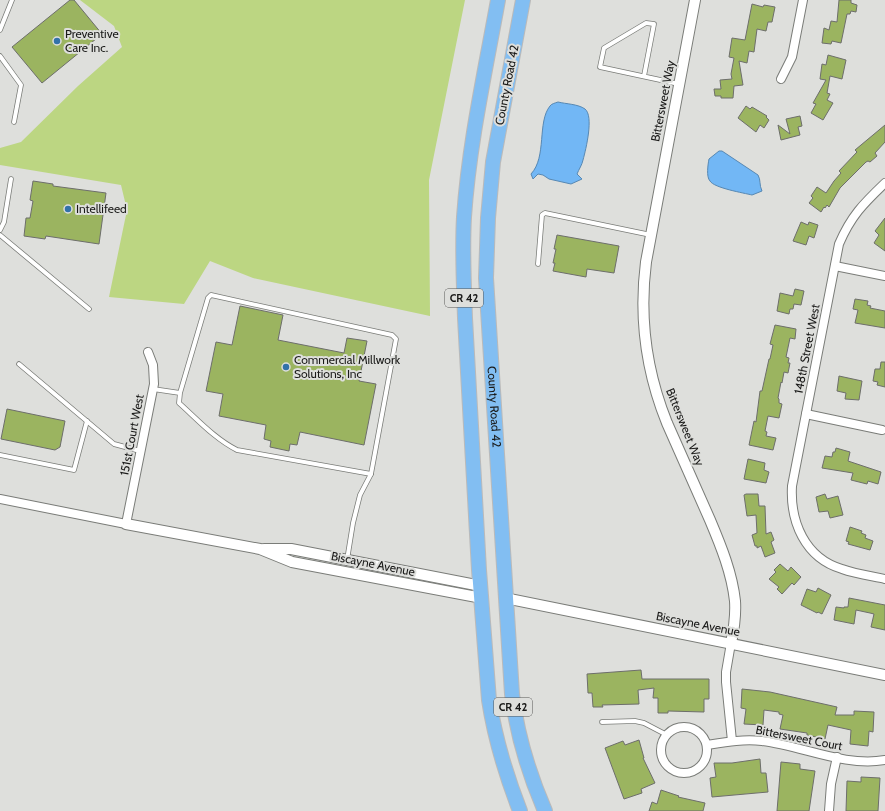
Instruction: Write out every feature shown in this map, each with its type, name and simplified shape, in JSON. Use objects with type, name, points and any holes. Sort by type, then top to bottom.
[{"type":"highway","name":"County Road 42","points":[[498,0],[474,134],[464,217],[465,318],[488,686],[492,720],[503,762],[520,811]]},
{"type":"highway","name":"County Road 42","points":[[523,0],[493,162],[486,246],[488,312],[505,598],[514,713],[529,770],[545,811]]},
{"type":"street","name":"Bittersweet Way","points":[[695,0],[646,262],[643,295],[643,321],[648,356],[656,390],[667,422],[727,564],[735,602],[734,625],[726,672],[732,741]]},
{"type":"street","points":[[782,79],[792,57],[803,0]]},
{"type":"street","name":"148th Street West","points":[[885,183],[857,211],[846,227],[839,244],[792,486],[791,500],[794,517],[800,533],[810,550],[825,562],[842,569],[885,578]]},
{"type":"street","points":[[835,266],[885,276]]},
{"type":"street","name":"151st Court West","points":[[126,524],[154,384],[153,365],[148,352]]},
{"type":"street","points":[[806,414],[882,430]]},
{"type":"street","points":[[0,498],[126,524]]},
{"type":"street","name":"Biscayne Avenue","points":[[126,524],[260,549],[291,549],[347,560],[481,592]]},
{"type":"street","name":"Biscayne Avenue","points":[[260,549],[292,562],[481,592]]},
{"type":"street","name":"Biscayne Avenue","points":[[505,598],[885,675]]},
{"type":"street","points":[[683,727],[691,728],[699,732],[704,738],[708,753],[700,768],[694,772],[686,774],[678,773],[667,766],[661,756],[662,744],[667,734],[675,729],[683,727]]},
{"type":"street","name":"Bittersweet Court","points":[[707,745],[732,741],[763,741],[854,761],[867,762],[885,760]]},
{"type":"street","points":[[829,811],[831,784],[837,757]]},
{"type":"lane","points":[[0,30],[12,0]]},
{"type":"lane","points":[[644,76],[654,24],[646,22],[604,48],[600,67],[680,84]]},
{"type":"lane","points":[[0,56],[21,85],[14,122]]},
{"type":"lane","points":[[0,230],[4,222],[11,179]]},
{"type":"lane","points":[[538,264],[542,215],[545,213],[651,235]]},
{"type":"lane","points":[[0,235],[89,309]]},
{"type":"lane","points":[[347,560],[353,523],[360,495],[371,474],[396,339],[392,335],[210,295],[180,393],[179,403],[229,446],[237,450],[371,474]]},
{"type":"lane","points":[[19,364],[114,444],[141,451]]},
{"type":"lane","points":[[153,389],[180,393]]},
{"type":"lane","points":[[0,455],[74,470],[87,421]]},
{"type":"lane","points":[[602,722],[636,721],[644,723],[667,734]]},
{"type":"green space","points":[[80,0],[465,0],[429,180],[430,316],[253,278],[210,261],[184,304],[109,297],[127,210],[121,185],[0,165],[0,148],[21,142],[78,86],[122,47],[114,26]]},
{"type":"water","points":[[558,102],[582,107],[588,113],[589,118],[583,162],[577,174],[582,179],[571,184],[549,179],[538,174],[533,179],[531,174],[536,167],[539,158],[546,113],[551,105]]},
{"type":"water","points":[[719,151],[722,151],[758,175],[762,191],[752,195],[736,192],[713,184],[708,177],[709,159]]},
{"type":"building","name":"Preventive Care Inc.","points":[[70,0],[74,0],[102,34],[42,83],[12,47]]},
{"type":"building","points":[[839,0],[851,0],[851,3],[857,5],[856,12],[851,11],[850,14],[847,14],[841,43],[832,41],[831,44],[822,43],[824,28],[829,30],[831,21],[837,22]]},
{"type":"building","points":[[752,4],[763,7],[764,5],[775,7],[772,22],[768,22],[766,31],[757,29],[754,52],[749,51],[747,63],[739,61],[743,85],[734,86],[733,98],[721,98],[721,96],[715,96],[714,89],[721,89],[720,80],[732,79],[731,74],[734,58],[729,57],[732,38],[745,40]]},
{"type":"building","points":[[828,55],[846,60],[842,79],[830,76],[827,93],[830,94],[827,100],[833,103],[823,120],[811,113],[816,104],[813,103],[826,80],[820,79],[822,64],[826,65]]},
{"type":"building","points":[[746,106],[750,109],[752,107],[767,116],[766,117],[769,120],[764,128],[760,125],[756,132],[738,118]]},
{"type":"building","points":[[800,116],[802,126],[798,127],[800,135],[781,140],[778,125],[790,134],[786,119]]},
{"type":"building","points":[[885,125],[885,142],[875,153],[877,156],[870,162],[866,162],[840,188],[829,207],[827,205],[821,212],[809,203],[813,198],[811,196],[817,187],[826,193],[841,173],[839,171],[857,152],[855,150]]},
{"type":"building","name":"Intellifeed","points":[[33,181],[53,184],[53,186],[106,193],[99,244],[46,236],[45,239],[24,236],[26,218],[30,218],[33,201],[30,200]]},
{"type":"building","points":[[885,218],[885,251],[874,243],[879,235],[875,231]]},
{"type":"building","points":[[801,222],[808,225],[809,222],[818,225],[814,238],[809,236],[806,245],[793,241]]},
{"type":"building","points":[[557,235],[619,246],[614,273],[587,269],[586,277],[553,271],[556,249],[554,249]]},
{"type":"building","points":[[795,289],[804,291],[801,305],[794,304],[793,309],[790,309],[789,314],[777,311],[780,293],[793,296]]},
{"type":"building","points":[[855,299],[868,301],[867,305],[871,306],[870,308],[885,311],[885,328],[855,323],[858,310],[853,309]]},
{"type":"building","name":"Commercial Millwork Solutions, Inc","points":[[240,306],[283,315],[278,340],[344,353],[347,338],[367,341],[359,381],[376,384],[364,445],[300,432],[297,445],[290,444],[289,451],[270,447],[271,441],[264,439],[266,425],[219,416],[223,394],[206,391],[216,342],[232,345]]},
{"type":"building","points":[[775,325],[796,329],[795,339],[790,338],[786,357],[789,358],[788,363],[790,363],[788,373],[784,372],[782,383],[781,382],[778,398],[779,403],[782,404],[779,418],[768,416],[765,431],[767,432],[766,436],[776,438],[773,450],[749,445],[754,421],[756,422],[760,391],[762,391],[770,359],[773,345],[770,344]]},
{"type":"building","points":[[881,362],[885,362],[885,387],[877,385],[878,382],[873,381],[875,369],[880,369]]},
{"type":"building","points":[[839,376],[862,381],[859,400],[845,399],[846,393],[837,391]]},
{"type":"building","points":[[7,409],[65,421],[60,447],[55,450],[1,439]]},
{"type":"building","points":[[836,448],[850,452],[848,461],[881,472],[878,484],[868,481],[867,484],[851,480],[853,473],[822,468],[825,456],[832,457]]},
{"type":"building","points":[[748,459],[765,463],[764,470],[769,472],[766,483],[744,479]]},
{"type":"building","points":[[758,494],[759,506],[765,506],[766,534],[771,532],[774,540],[771,542],[775,553],[765,557],[761,546],[757,548],[757,546],[755,546],[752,535],[757,533],[756,515],[747,516],[744,495]]},
{"type":"building","points":[[825,494],[827,499],[838,496],[843,515],[830,518],[828,511],[819,512],[816,497]]},
{"type":"building","points":[[850,527],[862,531],[861,533],[866,535],[865,538],[873,541],[870,550],[848,544],[849,542],[846,541]]},
{"type":"building","points":[[780,564],[788,571],[791,567],[801,577],[794,585],[792,583],[782,594],[777,589],[779,587],[769,579],[776,572],[774,570]]},
{"type":"building","points":[[818,588],[831,595],[822,614],[801,605],[807,589],[816,592]]},
{"type":"building","points":[[849,598],[885,605],[885,630],[871,627],[874,614],[856,610],[854,624],[834,620],[836,607],[848,607]]},
{"type":"building","points":[[641,670],[642,679],[709,679],[709,699],[704,699],[704,712],[668,711],[668,713],[658,713],[658,698],[653,698],[654,688],[638,690],[639,704],[602,705],[603,707],[593,707],[592,693],[588,693],[587,674]]},
{"type":"building","points":[[742,689],[770,692],[837,707],[835,715],[854,715],[854,711],[874,712],[873,732],[869,731],[868,746],[850,744],[851,730],[828,725],[825,739],[807,735],[807,733],[780,729],[783,715],[779,714],[779,712],[764,710],[763,725],[744,724],[746,709],[741,708]]},
{"type":"building","points":[[639,740],[643,758],[655,783],[641,789],[642,793],[624,799],[605,748],[623,741],[625,745]]},
{"type":"building","points":[[760,759],[761,773],[766,773],[768,792],[712,797],[710,778],[716,777],[714,763],[732,763]]},
{"type":"building","points":[[781,762],[800,764],[800,769],[815,771],[809,811],[777,811]]},
{"type":"building","points":[[861,777],[880,778],[878,811],[846,811],[847,781],[861,782]]},
{"type":"building","points":[[661,790],[679,796],[678,797],[705,803],[703,811],[649,811],[652,802],[657,804]]},
{"type":"place","name":"Preventive Care Inc.","points":[[57,41]]},
{"type":"place","name":"Intellifeed","points":[[68,209]]},
{"type":"place","name":"Commercial Millwork Solutions, Inc","points":[[286,367]]}]
